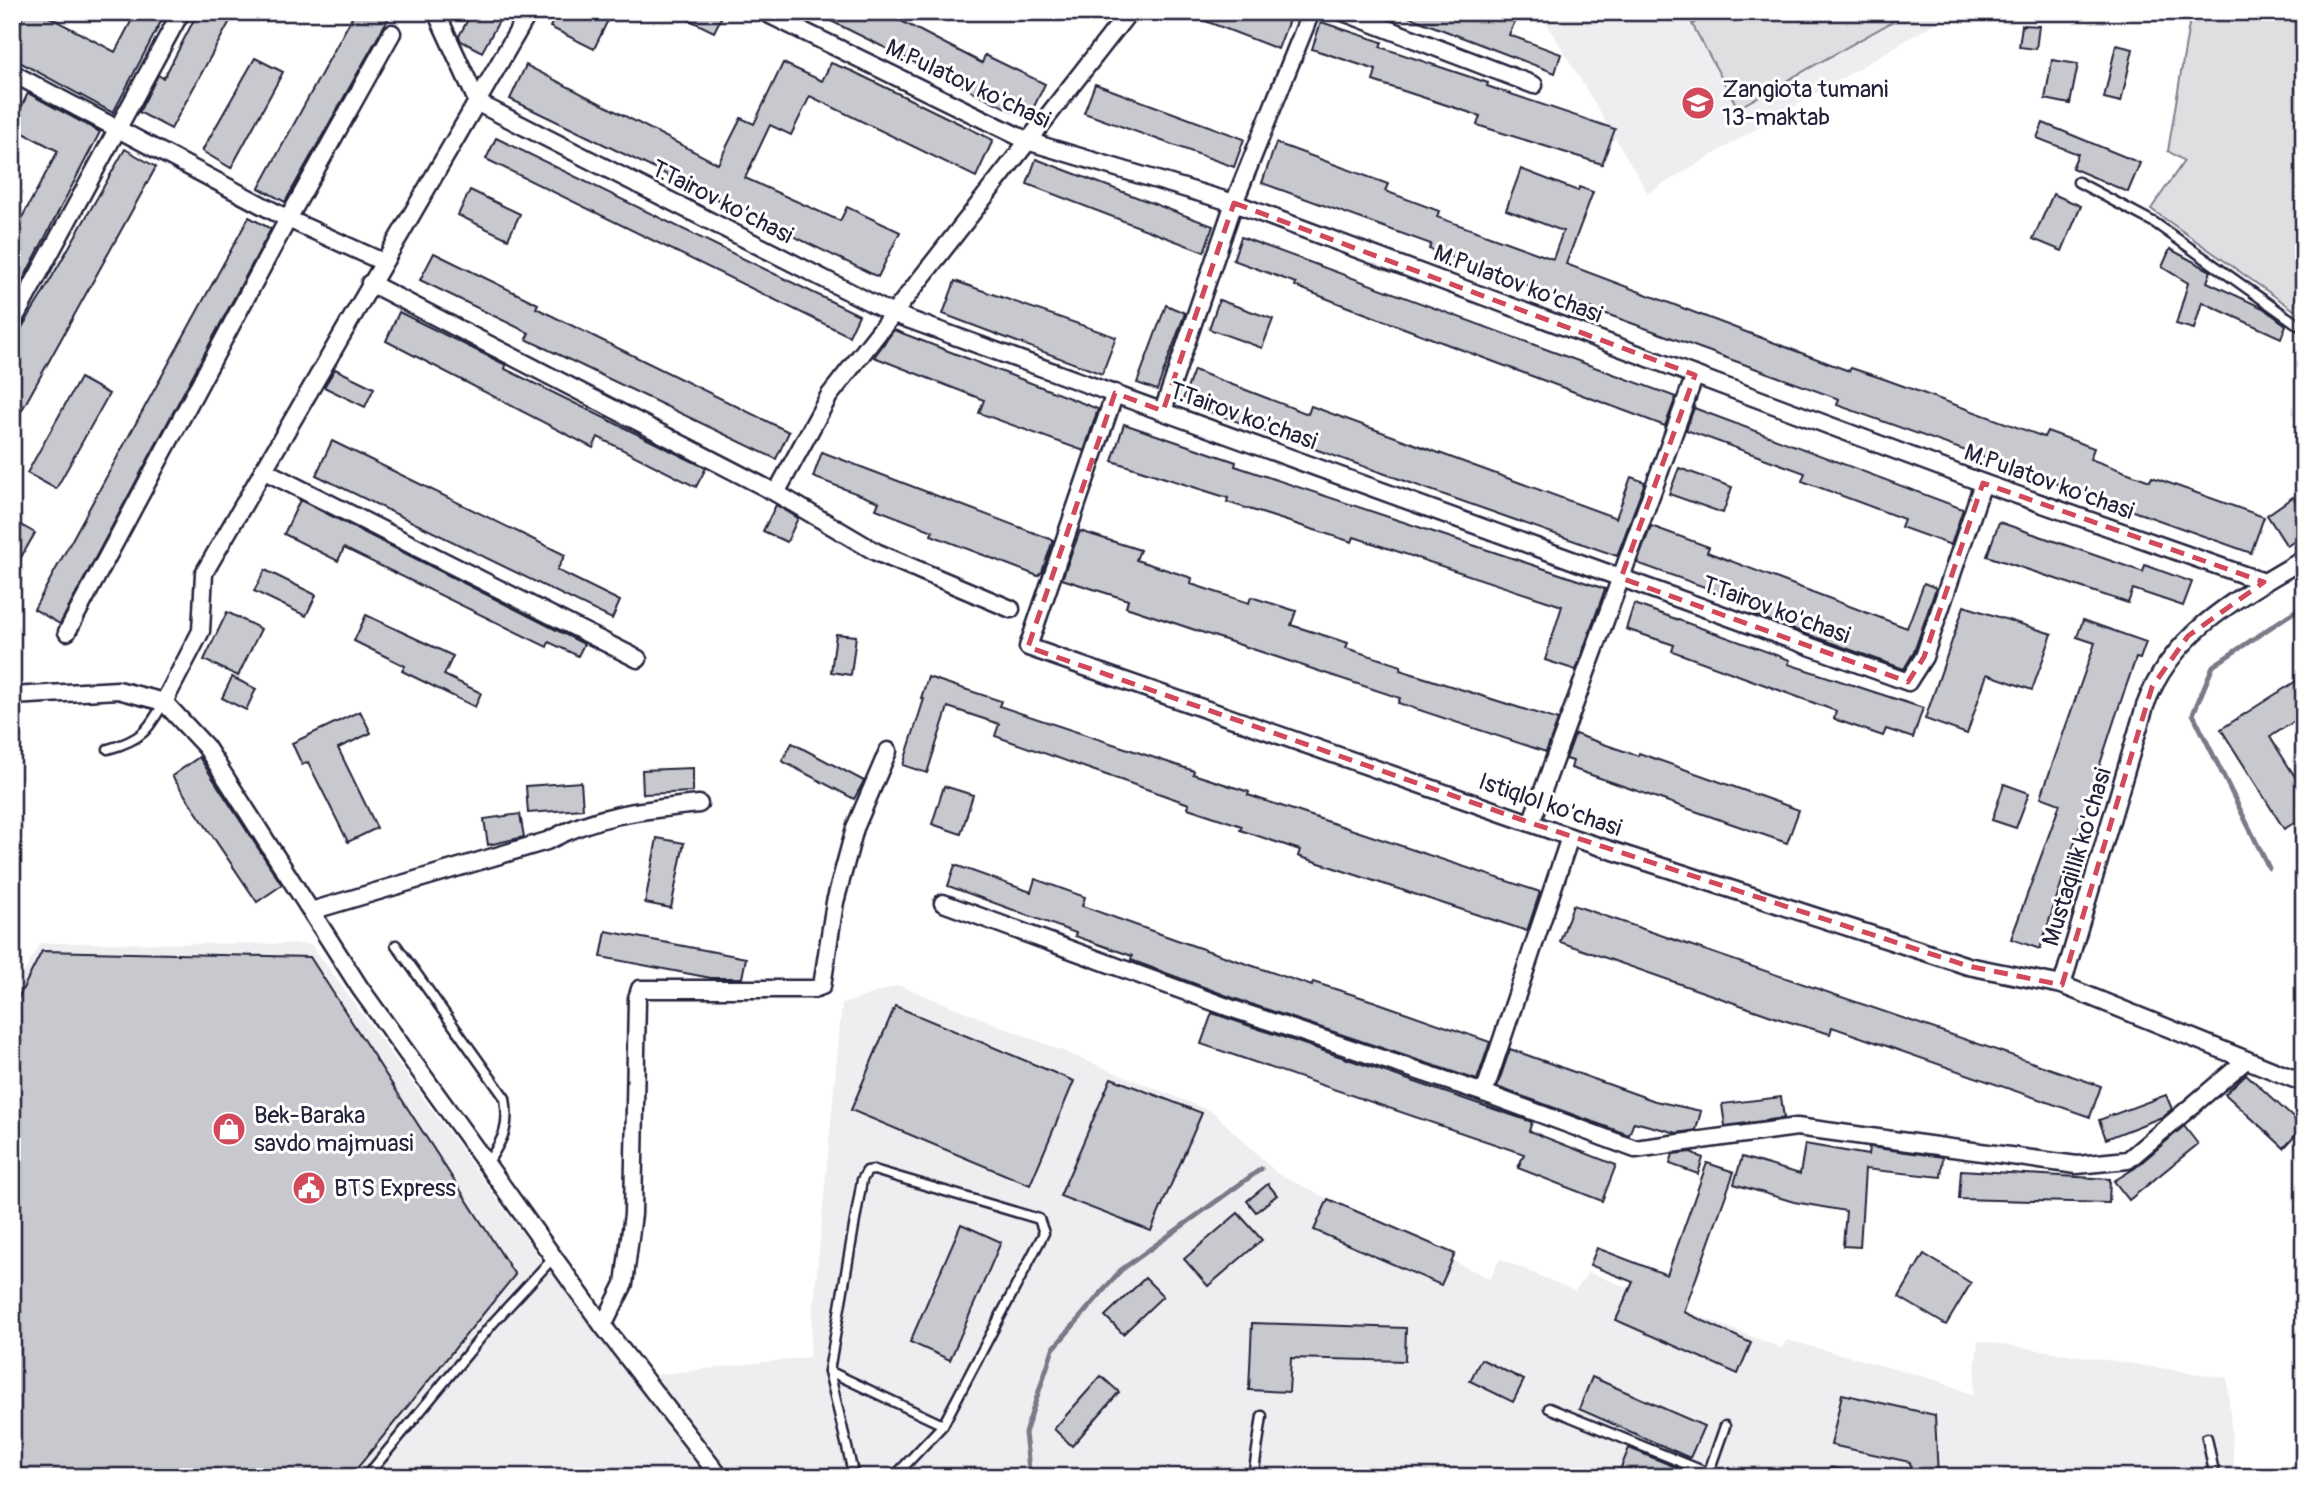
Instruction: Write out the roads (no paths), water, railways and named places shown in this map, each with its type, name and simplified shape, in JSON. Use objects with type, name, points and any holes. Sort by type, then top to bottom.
[{"type":"street","points":[[12,323],[181,12]]},
{"type":"street","points":[[436,12],[478,103]]},
{"type":"street","points":[[164,702],[201,632],[204,573],[529,12]]},
{"type":"street","name":"M.Pulatov ko'chasi","points":[[764,12],[1030,142],[1234,202],[1983,483],[2264,582]]},
{"type":"street","points":[[776,493],[829,396],[891,313],[1030,142],[1129,12]]},
{"type":"street","points":[[1163,411],[1234,202],[1311,12]]},
{"type":"street","points":[[1343,12],[1534,85]]},
{"type":"street","points":[[67,632],[288,219],[392,33]]},
{"type":"street","points":[[12,73],[288,219],[383,262]]},
{"type":"street","name":"T.Tairov ko'chasi","points":[[478,103],[891,313],[1908,682],[1924,657],[1983,483]]},
{"type":"street","points":[[370,283],[776,493],[876,552],[1011,608]]},
{"type":"street","points":[[1531,823],[1695,375]]},
{"type":"street","name":"Istiqlol ko'chasi","points":[[1115,393],[1028,647],[1570,837],[1968,967],[2062,985]]},
{"type":"street","points":[[262,470],[638,659]]},
{"type":"street","name":"Mustaqillik ko'chasi","points":[[2304,559],[2264,582],[2188,636],[2175,650],[2152,687],[2062,985],[2304,1083]]},
{"type":"street","points":[[12,696],[118,690],[164,702],[206,747],[360,988],[603,1326],[720,1477]]},
{"type":"street","points":[[603,1326],[624,1284],[633,1214],[637,998],[640,989],[814,989],[822,986],[835,902],[848,853],[869,790],[888,751]]},
{"type":"street","points":[[311,911],[547,841],[576,825],[620,812],[699,804]]},
{"type":"street","points":[[1484,1093],[1570,837]]},
{"type":"street","points":[[943,903],[1230,1008],[1484,1093],[1635,1149],[1797,1127],[2077,1165],[2128,1160],[2245,1061]]},
{"type":"lane","points":[[2078,182],[2154,223],[2304,329]]},
{"type":"lane","points":[[108,749],[131,743],[149,729],[164,702]]},
{"type":"lane","points":[[396,945],[505,1098],[508,1120],[504,1135],[487,1164]]},
{"type":"lane","points":[[854,1477],[829,1371],[862,1180],[867,1171],[874,1170],[1039,1219],[1044,1226],[1044,1233],[943,1425],[894,1477]]},
{"type":"lane","points":[[366,1477],[483,1335],[554,1257]]},
{"type":"lane","points":[[829,1371],[943,1425]]},
{"type":"lane","points":[[1549,1408],[1708,1475],[1725,1426]]},
{"type":"lane","points":[[1253,1477],[1262,1416]]},
{"type":"lane","points":[[2207,1438],[2215,1477]]},
{"type":"lane","points":[[1825,1477],[1832,1473],[1851,1477]]},
{"type":"waterway","points":[[2269,868],[2193,714],[2213,666],[2304,605]]},
{"type":"waterway","points":[[1033,1477],[1029,1469],[1025,1433],[1053,1349],[1121,1270],[1261,1169]]},
{"type":"place","name":"Zangiota tumani 13-maktab","points":[[1698,103]]},
{"type":"place","name":"Bek-Baraka savdo majmuasi","points":[[229,1129]]},
{"type":"place","name":"BTS Express","points":[[309,1188]]}]
